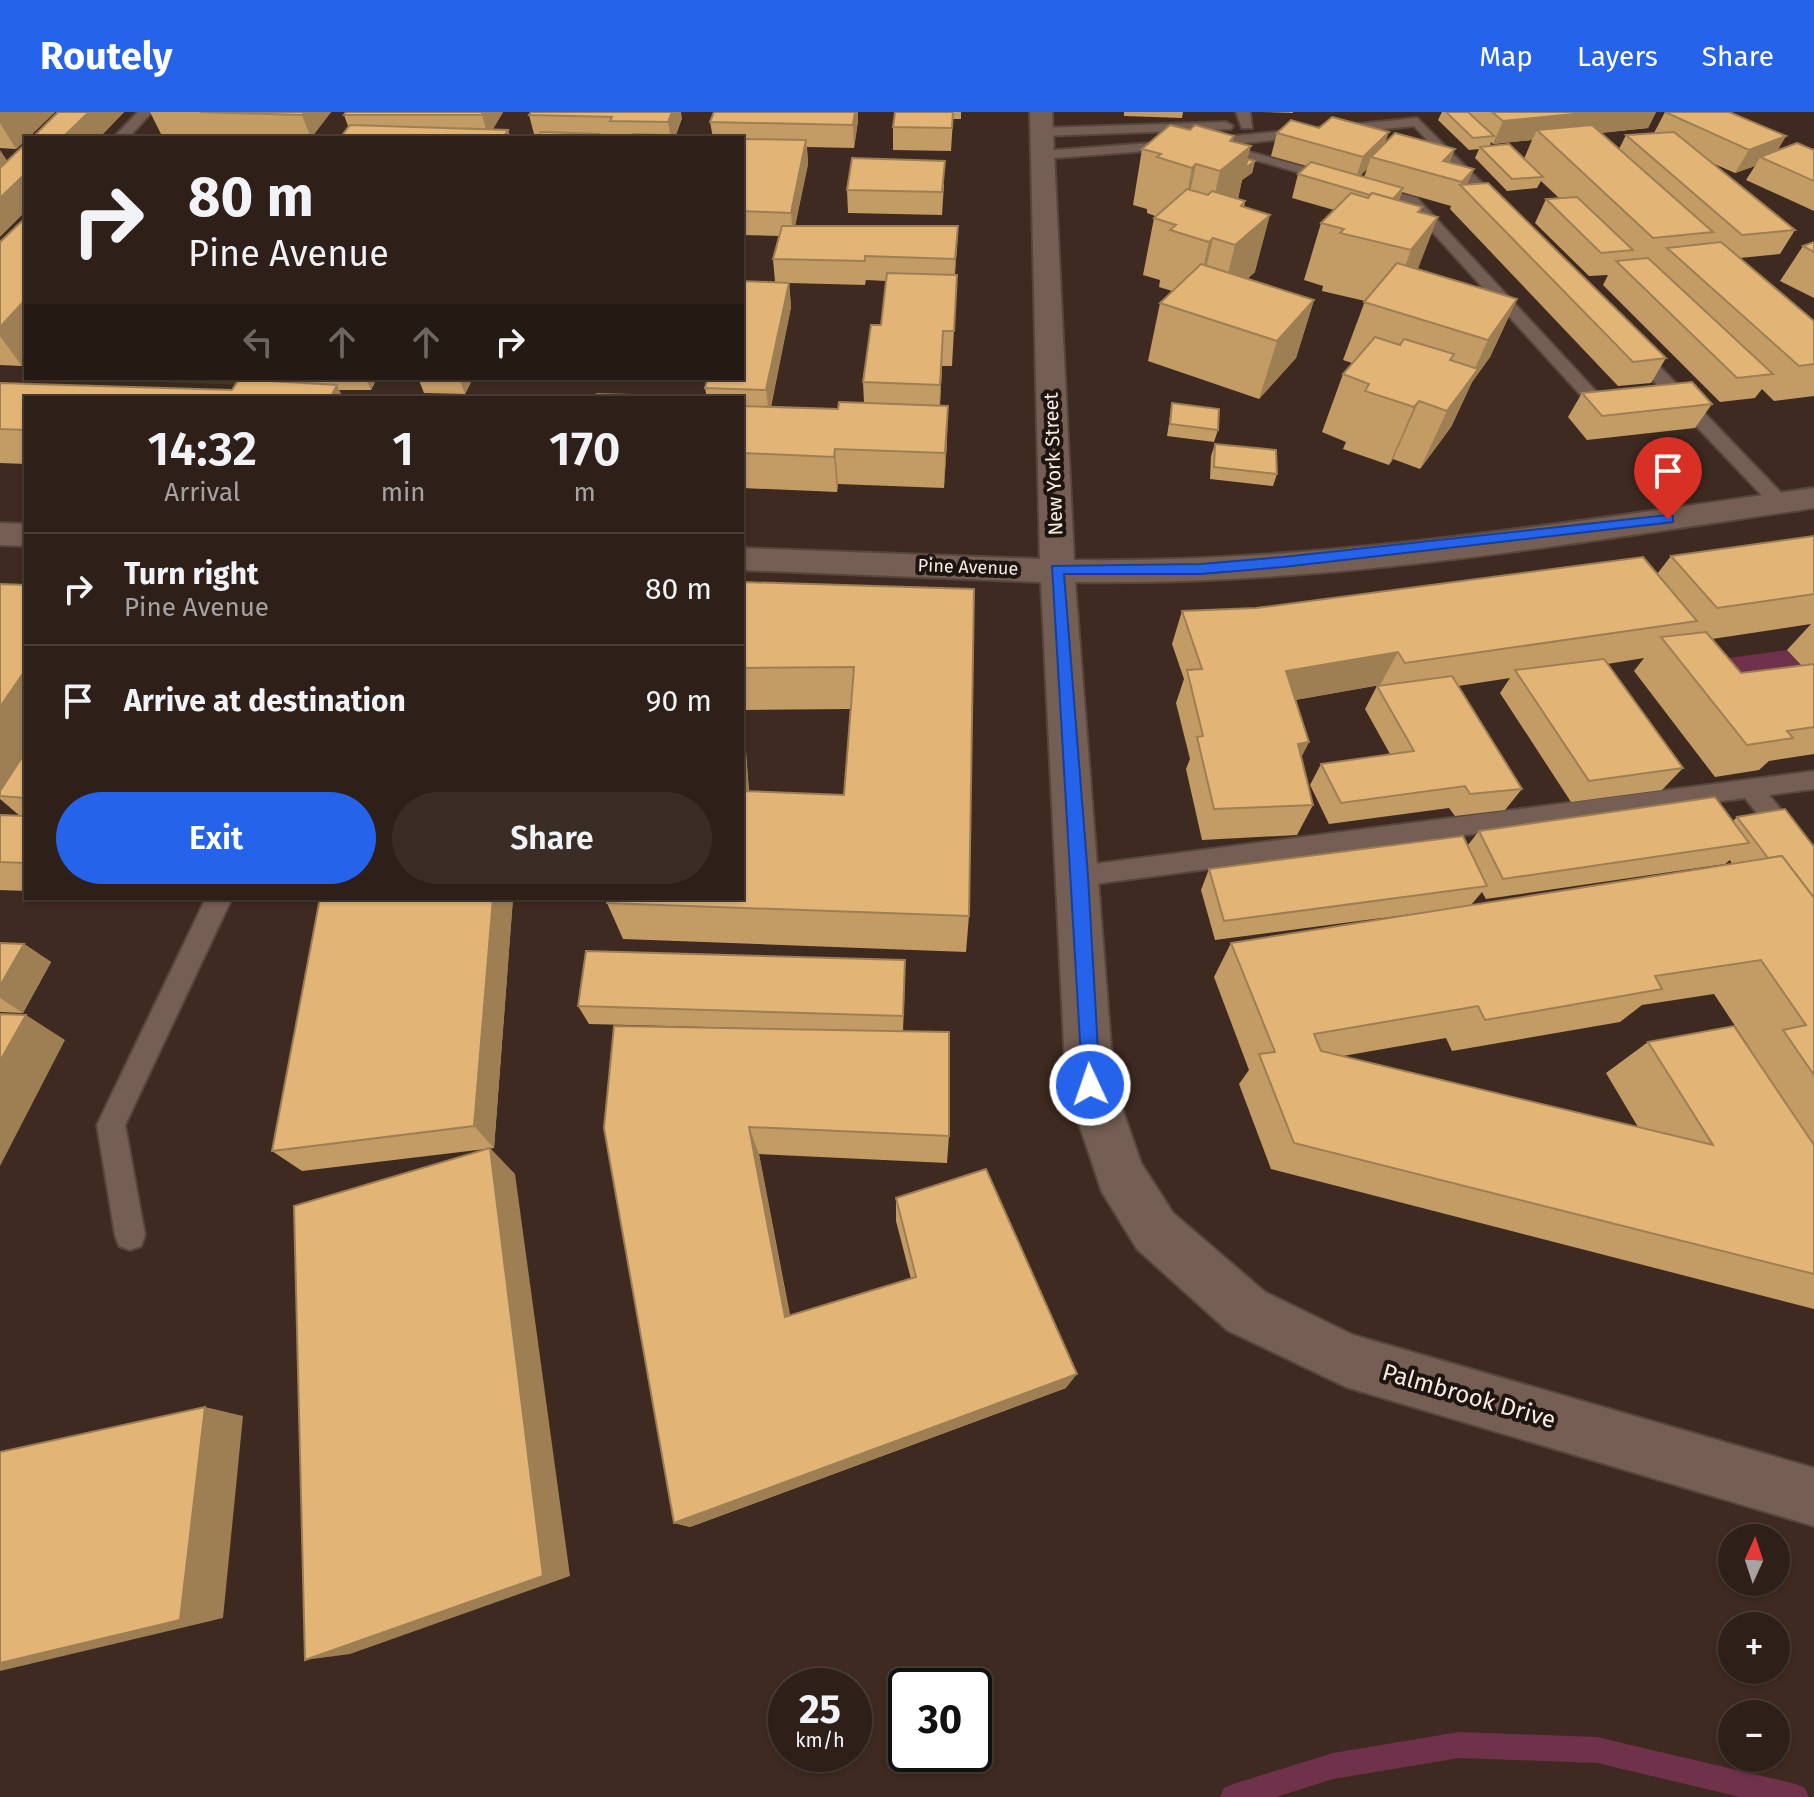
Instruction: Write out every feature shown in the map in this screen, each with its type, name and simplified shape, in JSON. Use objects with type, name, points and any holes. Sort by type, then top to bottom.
[{"type":"street","name":"New York Street","points":[[1042,133],[1057,570],[1090,1085],[1120,1175],[1155,1231]]},
{"type":"street","name":"Pine Avenue","points":[[744,559],[1057,570],[1201,569],[1585,531],[1814,498]]},
{"type":"street","points":[[0,534],[24,535]]},
{"type":"street","name":"Palmbrook Drive","points":[[1155,1231],[1246,1311],[1346,1360],[1814,1497]]},
{"type":"lane","points":[[122,136],[145,112]]},
{"type":"lane","points":[[1042,133],[1245,118],[1394,112]]},
{"type":"lane","points":[[1042,133],[1204,143],[1417,122],[1515,225]]},
{"type":"lane","points":[[1204,143],[1412,201],[1601,407],[1632,403]]},
{"type":"lane","points":[[1625,340],[1671,398],[1780,503]]},
{"type":"lane","points":[[1079,876],[1814,780]]},
{"type":"lane","points":[[1750,788],[1814,868]]},
{"type":"lane","points":[[130,1235],[111,1125],[218,900]]},
{"type":"shaded area","points":[[97,380],[250,380],[247,385]]},
{"type":"shaded area","points":[[1787,650],[1814,680],[1814,692],[1677,665]]},
{"type":"building","points":[[58,112],[89,112],[65,135],[35,135]]},
{"type":"building","points":[[200,112],[304,112],[302,115]]},
{"type":"building","points":[[346,112],[483,112],[482,115],[344,115]]},
{"type":"building","points":[[531,112],[672,112],[668,122],[529,115]]},
{"type":"building","points":[[714,112],[855,112],[853,125],[710,122]]},
{"type":"building","points":[[895,112],[953,112],[952,128],[893,127]]},
{"type":"building","points":[[1446,112],[1468,112],[1494,136],[1473,138]]},
{"type":"building","points":[[1492,112],[1594,112],[1503,121]]},
{"type":"building","points":[[1665,112],[1729,112],[1786,136],[1749,150]]},
{"type":"building","points":[[1332,117],[1389,132],[1363,157],[1277,133],[1291,120],[1319,128]]},
{"type":"building","points":[[350,125],[508,130],[504,136],[342,136]]},
{"type":"building","points":[[1170,125],[1190,130],[1195,125],[1234,136],[1230,141],[1251,146],[1220,171],[1196,164],[1192,168],[1142,149]]},
{"type":"building","points":[[1592,125],[1713,232],[1653,238],[1537,130]]},
{"type":"building","points":[[541,132],[599,134],[598,136],[539,136]]},
{"type":"building","points":[[1674,132],[1795,230],[1742,235],[1626,135]]},
{"type":"building","points":[[1395,133],[1455,149],[1443,161],[1474,169],[1462,182],[1371,157]]},
{"type":"building","points":[[633,134],[696,136],[632,136]]},
{"type":"building","points":[[745,139],[806,140],[791,213],[744,211]]},
{"type":"building","points":[[1797,143],[1814,150],[1814,181],[1760,157]]},
{"type":"building","points":[[1509,144],[1543,177],[1512,179],[1480,147]]},
{"type":"building","points":[[24,145],[24,175],[0,198],[0,168]]},
{"type":"building","points":[[852,158],[945,161],[942,192],[847,190]]},
{"type":"building","points":[[1311,162],[1403,188],[1393,199],[1298,174]]},
{"type":"building","points":[[1488,183],[1666,358],[1633,362],[1460,185]]},
{"type":"building","points":[[1187,189],[1208,195],[1212,191],[1245,201],[1241,206],[1270,215],[1235,245],[1213,238],[1209,242],[1170,230],[1176,225],[1154,218]]},
{"type":"building","points":[[1351,193],[1368,198],[1372,193],[1422,207],[1418,212],[1438,217],[1411,250],[1340,233],[1344,229],[1321,223]]},
{"type":"building","points":[[1577,197],[1633,250],[1601,253],[1546,199]]},
{"type":"building","points":[[24,219],[24,301],[0,327],[0,242]]},
{"type":"building","points":[[782,226],[958,226],[955,259],[865,256],[865,261],[773,259]]},
{"type":"building","points":[[1721,242],[1814,321],[1814,364],[1799,366],[1667,248]]},
{"type":"building","points":[[1814,242],[1814,252],[1803,246]]},
{"type":"building","points":[[1648,258],[1773,374],[1737,378],[1616,261]]},
{"type":"building","points":[[1397,263],[1517,299],[1488,340],[1364,302]]},
{"type":"building","points":[[1201,264],[1314,300],[1277,341],[1160,303]]},
{"type":"building","points":[[887,273],[957,275],[954,331],[943,331],[940,385],[863,382],[871,325],[881,325]]},
{"type":"building","points":[[744,281],[789,283],[766,390],[705,388],[707,380],[744,380]]},
{"type":"building","points":[[1375,337],[1400,345],[1404,339],[1454,354],[1450,360],[1478,369],[1447,411],[1419,401],[1414,407],[1365,391],[1369,384],[1343,374]]},
{"type":"building","points":[[238,380],[337,385],[331,396],[24,396],[24,430],[0,429],[0,383],[232,390]]},
{"type":"building","points":[[1692,382],[1712,404],[1602,416],[1582,393]]},
{"type":"building","points":[[597,394],[669,396],[596,396]]},
{"type":"building","points":[[839,402],[948,406],[945,453],[835,449],[834,457],[744,453],[744,406],[838,409]]},
{"type":"building","points":[[1172,403],[1219,409],[1218,430],[1170,424]]},
{"type":"building","points":[[1215,444],[1276,450],[1277,474],[1214,467]]},
{"type":"building","points":[[1814,536],[1814,594],[1717,608],[1671,556]]},
{"type":"building","points":[[1643,557],[1697,621],[1405,663],[1398,652],[1286,671],[1309,742],[1298,744],[1313,805],[1214,809],[1197,737],[1203,736],[1187,670],[1202,669],[1182,611],[1256,608]]},
{"type":"building","points":[[744,582],[974,589],[969,916],[607,903],[607,900],[744,900],[744,791],[844,795],[854,667],[744,668]]},
{"type":"building","points":[[0,584],[24,585],[24,672],[0,707]]},
{"type":"building","points":[[1706,632],[1741,673],[1814,664],[1814,727],[1787,731],[1793,738],[1747,745],[1661,637]]},
{"type":"building","points":[[1604,659],[1683,768],[1589,781],[1515,670]]},
{"type":"building","points":[[1452,676],[1522,789],[1470,794],[1465,786],[1341,803],[1321,764],[1414,751],[1377,686]]},
{"type":"building","points":[[24,754],[24,798],[0,796],[0,791]]},
{"type":"building","points":[[1715,797],[1749,843],[1503,879],[1479,831]]},
{"type":"building","points":[[1785,809],[1814,847],[1814,898],[1782,856],[1768,858],[1737,817]]},
{"type":"building","points":[[0,815],[24,816],[24,863],[0,862]]},
{"type":"building","points":[[1463,836],[1487,886],[1224,921],[1209,869]]},
{"type":"building","points":[[1782,856],[1814,898],[1814,1075],[1783,1030],[1806,1025],[1761,960],[1655,976],[1662,989],[1485,1020],[1478,1006],[1314,1034],[1321,1051],[1713,1145],[1648,1042],[1734,1026],[1814,1145],[1814,1274],[1294,1143],[1259,1054],[1275,1052],[1231,943]]},
{"type":"building","points":[[320,900],[493,900],[474,1126],[272,1151]]},
{"type":"building","points":[[0,943],[24,944],[0,986]]},
{"type":"building","points":[[586,951],[905,960],[903,1016],[578,1006]]},
{"type":"building","points":[[0,1014],[26,1015],[0,1061]]},
{"type":"building","points":[[614,1026],[949,1032],[949,1136],[749,1127],[785,1317],[916,1277],[896,1198],[986,1169],[1077,1374],[674,1523],[604,1128]]},
{"type":"building","points":[[490,1148],[543,1576],[305,1660],[294,1206]]},
{"type":"building","points":[[205,1407],[180,1620],[0,1663],[0,1452]]},
{"type":"waterway","points":[[1233,1797],[1333,1766],[1459,1745],[1597,1750],[1796,1797]]},
{"type":"route","points":[[1090,1085],[1057,570],[1201,569],[1585,531],[1668,519]]}]
